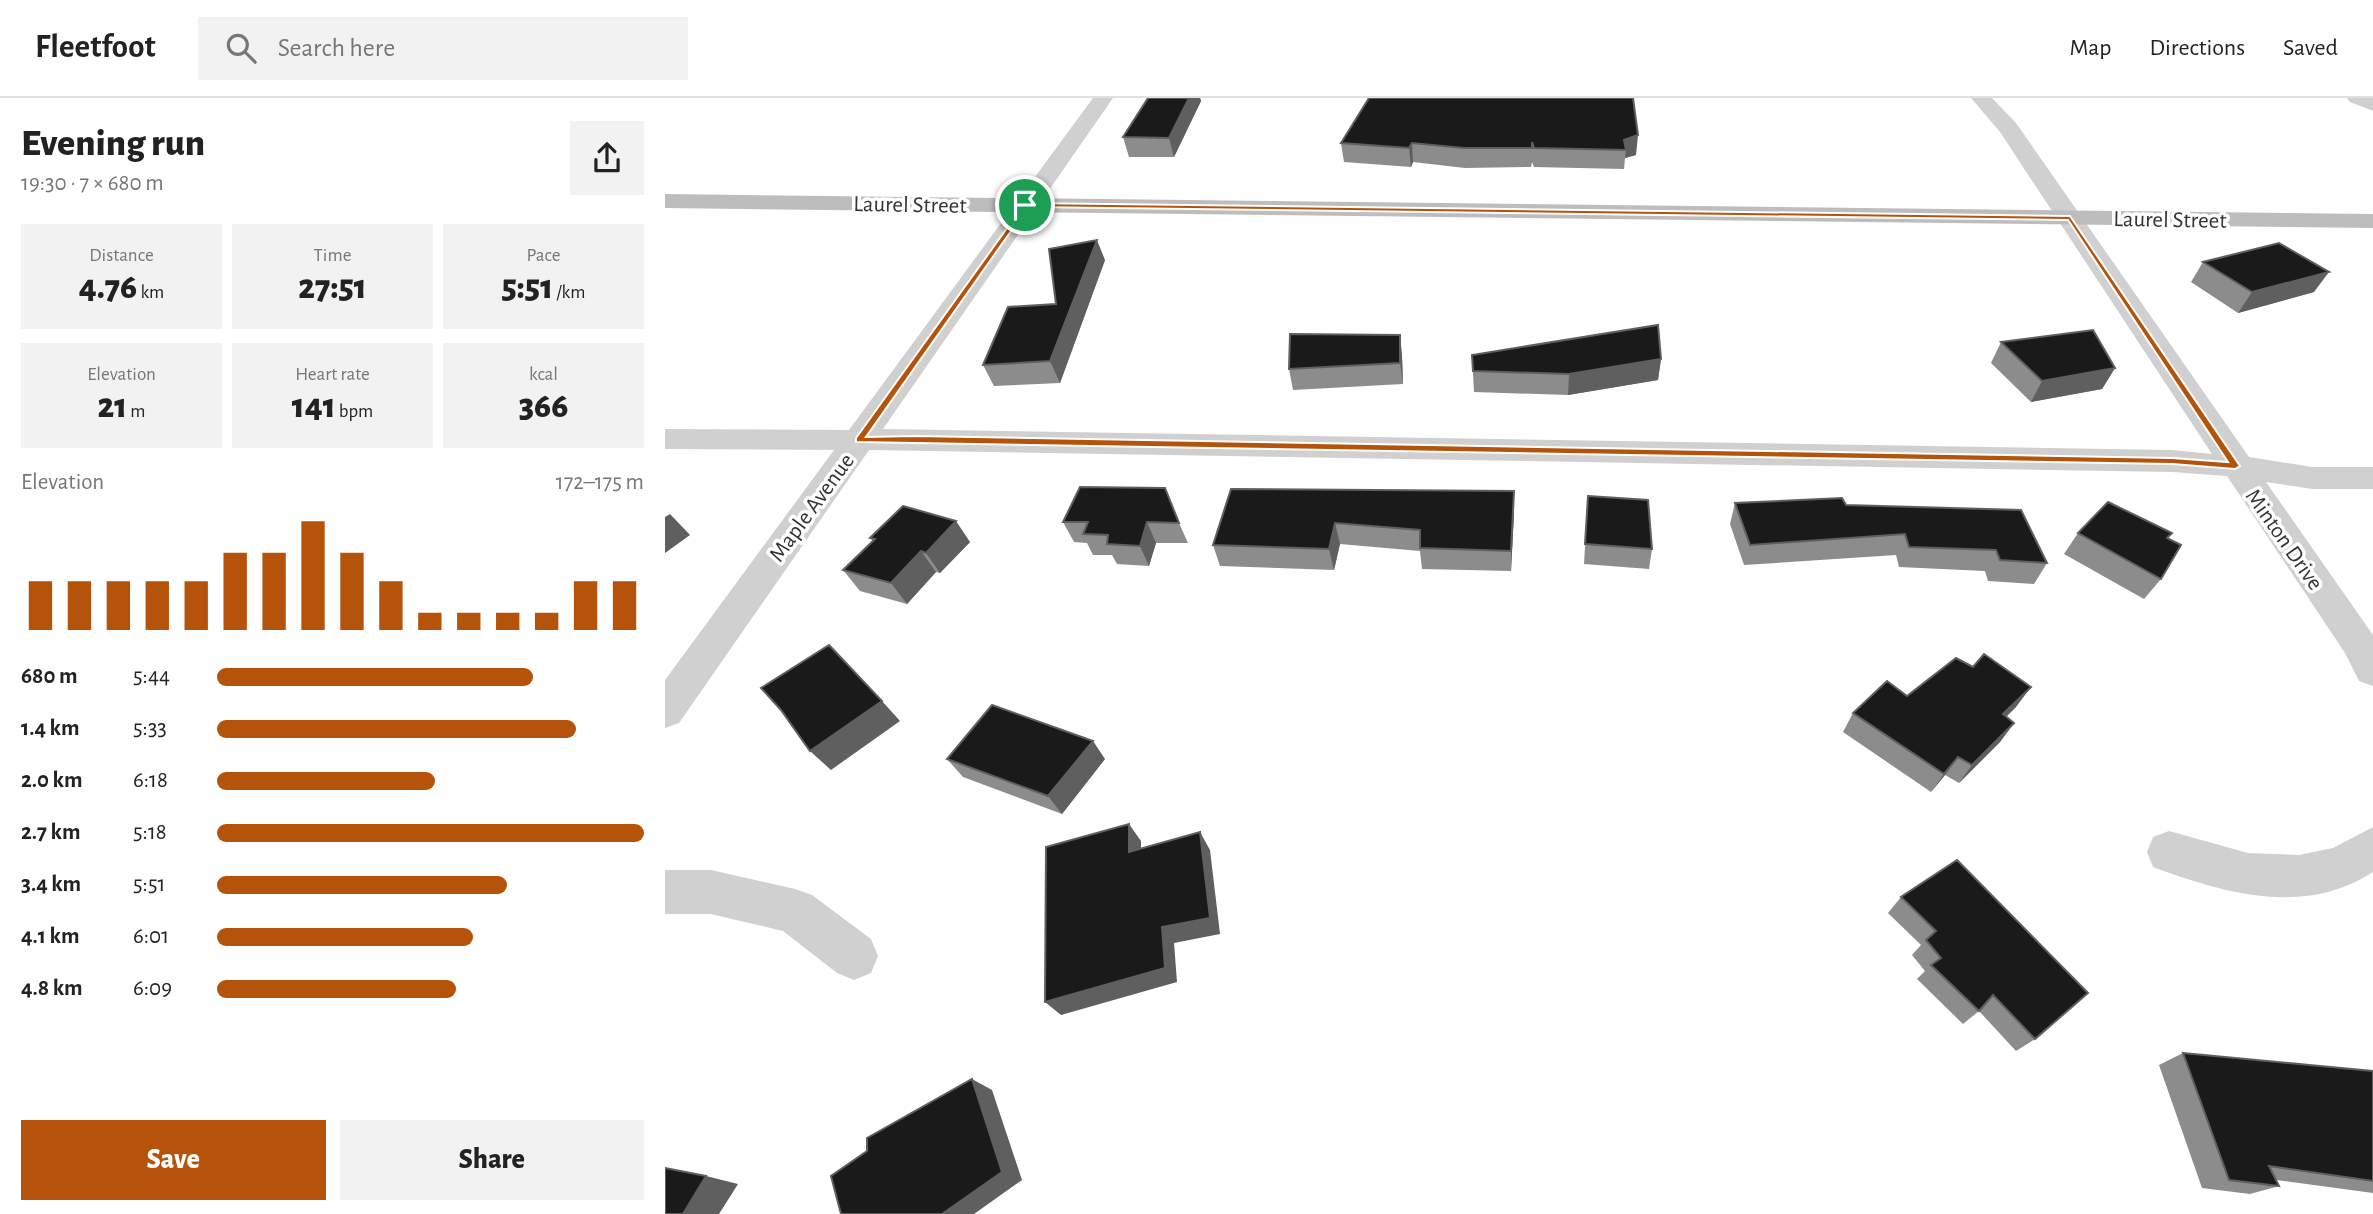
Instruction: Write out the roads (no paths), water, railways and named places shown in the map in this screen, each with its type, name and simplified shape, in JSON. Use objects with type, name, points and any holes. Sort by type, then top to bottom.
[{"type":"street","name":"Maple Avenue","points":[[665,710],[1103,98]]},
{"type":"street","name":"Minton Drive","points":[[1981,98],[2008,128],[2070,218],[2235,466],[2358,643],[2373,670]]},
{"type":"street","points":[[2357,98],[2373,105]]},
{"type":"street","name":"Laurel Street","points":[[665,201],[2373,221]]},
{"type":"street","points":[[665,439],[928,439],[2144,460],[2235,466],[2312,478],[2373,478]]},
{"type":"street","points":[[2169,852],[2222,869],[2274,878],[2323,873],[2349,865],[2373,847]]},
{"type":"street","points":[[665,892],[711,892],[795,911],[854,956]]}]
